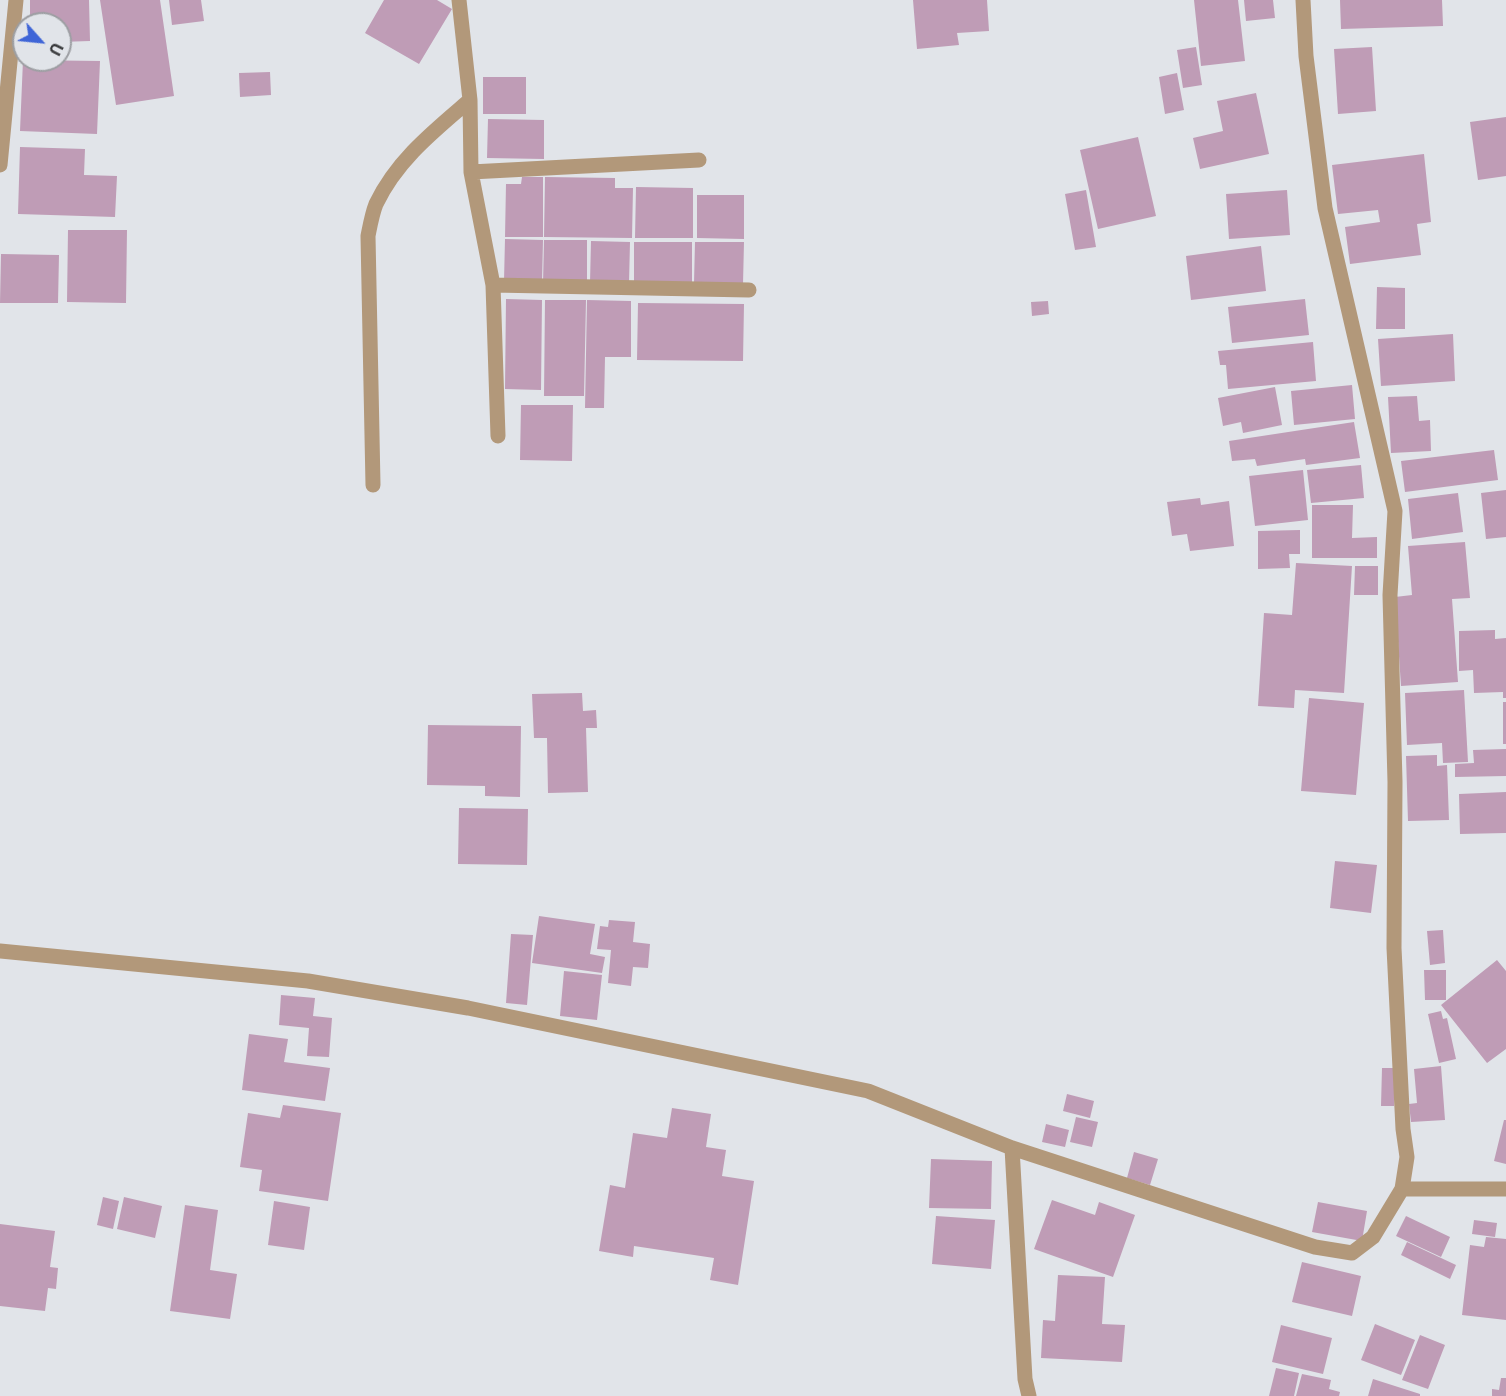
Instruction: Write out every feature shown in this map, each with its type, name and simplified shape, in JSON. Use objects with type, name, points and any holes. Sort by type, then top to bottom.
[{"type":"street","points":[[0,165],[16,0]]},
{"type":"street","points":[[459,0],[470,100],[471,172],[493,285],[498,436]]},
{"type":"street","points":[[0,951],[308,981],[480,1010],[868,1091],[1012,1148],[1315,1247],[1352,1253],[1373,1237],[1402,1189],[1407,1157],[1402,1129],[1394,948],[1395,782],[1390,595],[1395,511],[1325,208],[1306,56],[1303,0]]},
{"type":"street","points":[[373,485],[368,236],[375,207],[390,179],[417,147],[470,100]]},
{"type":"street","points":[[471,172],[699,159]]},
{"type":"street","points":[[493,285],[749,290]]},
{"type":"street","points":[[1012,1148],[1025,1379],[1029,1396]]},
{"type":"street","points":[[1402,1189],[1506,1189]]},
{"type":"building","points":[[30,0],[89,0],[90,41],[72,42],[72,12],[30,12]]},
{"type":"building","points":[[100,0],[160,0],[174,96],[116,105]]},
{"type":"building","points":[[169,0],[201,0],[204,21],[172,25]]},
{"type":"building","points":[[384,0],[437,0],[452,9],[419,64],[365,33]]},
{"type":"building","points":[[913,0],[987,0],[989,31],[957,33],[959,45],[917,49]]},
{"type":"building","points":[[1194,0],[1238,0],[1245,61],[1201,66]]},
{"type":"building","points":[[1244,0],[1273,0],[1275,18],[1246,21]]},
{"type":"building","points":[[1340,0],[1442,0],[1443,26],[1341,29]]},
{"type":"building","points":[[1196,47],[1202,85],[1183,88],[1177,50]]},
{"type":"building","points":[[1372,47],[1376,111],[1338,114],[1334,49]]},
{"type":"building","points":[[72,61],[100,61],[97,134],[20,131],[22,72],[72,72]]},
{"type":"building","points":[[270,72],[271,95],[240,97],[239,73]]},
{"type":"building","points":[[1177,73],[1184,110],[1165,114],[1159,77]]},
{"type":"building","points":[[483,77],[526,77],[526,114],[483,114]]},
{"type":"building","points":[[1256,93],[1269,154],[1200,169],[1193,138],[1223,131],[1217,101]]},
{"type":"building","points":[[1506,117],[1506,176],[1478,180],[1470,122]]},
{"type":"building","points":[[488,119],[544,120],[544,159],[487,158]]},
{"type":"building","points":[[1138,137],[1156,216],[1098,229],[1080,150]]},
{"type":"building","points":[[20,147],[85,149],[84,175],[117,176],[115,217],[18,214]]},
{"type":"building","points":[[1424,154],[1431,222],[1417,224],[1421,255],[1350,264],[1345,227],[1380,222],[1378,210],[1338,214],[1332,165]]},
{"type":"building","points":[[522,177],[543,177],[543,237],[505,237],[506,184],[521,184]]},
{"type":"building","points":[[545,177],[615,178],[615,188],[633,188],[632,238],[544,237]]},
{"type":"building","points":[[636,187],[693,188],[693,238],[635,238]]},
{"type":"building","points":[[1086,190],[1096,247],[1075,250],[1065,194]]},
{"type":"building","points":[[1287,190],[1290,235],[1229,239],[1226,194]]},
{"type":"building","points":[[697,195],[744,195],[744,239],[697,238]]},
{"type":"building","points":[[68,230],[127,230],[126,303],[67,302]]},
{"type":"building","points":[[505,239],[543,240],[542,282],[504,281]]},
{"type":"building","points":[[544,240],[587,240],[587,284],[543,284]]},
{"type":"building","points":[[591,241],[630,242],[629,283],[590,283]]},
{"type":"building","points":[[634,242],[692,242],[692,284],[634,283]]},
{"type":"building","points":[[695,242],[744,242],[743,284],[694,283]]},
{"type":"building","points":[[1261,246],[1266,291],[1191,300],[1186,256]]},
{"type":"building","points":[[1,254],[59,255],[58,303],[0,303]]},
{"type":"building","points":[[1377,287],[1405,288],[1405,329],[1376,329]]},
{"type":"building","points":[[506,299],[542,300],[541,390],[505,389]]},
{"type":"building","points":[[1305,299],[1309,335],[1232,343],[1228,307]]},
{"type":"building","points":[[545,300],[586,300],[584,396],[544,396]]},
{"type":"building","points":[[587,300],[631,301],[631,357],[605,357],[604,408],[585,408]]},
{"type":"building","points":[[1048,301],[1049,314],[1032,316],[1031,302]]},
{"type":"building","points":[[638,303],[744,304],[743,361],[637,360]]},
{"type":"building","points":[[1453,334],[1455,381],[1381,386],[1378,339]]},
{"type":"building","points":[[1313,342],[1316,381],[1228,389],[1226,365],[1220,365],[1218,351]]},
{"type":"building","points":[[1352,385],[1355,419],[1294,425],[1291,391]]},
{"type":"building","points":[[1275,387],[1282,425],[1243,433],[1241,422],[1223,426],[1218,398]]},
{"type":"building","points":[[1417,396],[1419,421],[1430,420],[1431,451],[1391,453],[1388,397]]},
{"type":"building","points":[[521,405],[573,405],[572,461],[520,460]]},
{"type":"building","points":[[1354,422],[1360,458],[1306,465],[1305,459],[1257,466],[1255,459],[1232,461],[1229,441]]},
{"type":"building","points":[[1494,450],[1498,480],[1405,492],[1401,461]]},
{"type":"building","points":[[1361,465],[1364,498],[1311,503],[1307,470]]},
{"type":"building","points":[[1303,470],[1308,520],[1255,526],[1249,476]]},
{"type":"building","points":[[1506,490],[1506,537],[1486,539],[1481,493]]},
{"type":"building","points":[[1458,493],[1463,532],[1412,539],[1408,499]]},
{"type":"building","points":[[1200,498],[1201,505],[1229,501],[1234,546],[1190,551],[1187,534],[1172,536],[1167,502]]},
{"type":"building","points":[[1312,505],[1353,505],[1352,538],[1377,537],[1377,558],[1312,558]]},
{"type":"building","points":[[1300,530],[1300,554],[1289,554],[1290,568],[1258,569],[1258,531]]},
{"type":"building","points":[[1465,542],[1470,598],[1452,599],[1458,682],[1401,686],[1395,597],[1412,595],[1408,546]]},
{"type":"building","points":[[1296,563],[1352,566],[1344,693],[1295,690],[1294,708],[1258,706],[1264,613],[1292,615]]},
{"type":"building","points":[[1355,566],[1378,566],[1378,595],[1354,595]]},
{"type":"building","points":[[1495,630],[1495,639],[1506,638],[1506,698],[1503,698],[1503,692],[1474,693],[1473,670],[1459,671],[1459,631]]},
{"type":"building","points":[[1464,690],[1468,762],[1443,763],[1442,743],[1407,745],[1405,693]]},
{"type":"building","points":[[582,693],[583,711],[596,710],[597,728],[586,728],[588,792],[548,793],[547,738],[534,738],[532,694]]},
{"type":"building","points":[[1309,698],[1364,703],[1356,795],[1301,791]]},
{"type":"building","points":[[1503,702],[1506,702],[1506,744],[1503,744]]},
{"type":"building","points":[[428,725],[521,726],[520,797],[485,796],[485,786],[427,785]]},
{"type":"building","points":[[1506,749],[1506,776],[1455,777],[1455,764],[1474,763],[1473,750]]},
{"type":"building","points":[[1437,755],[1437,766],[1447,765],[1449,820],[1408,821],[1406,756]]},
{"type":"building","points":[[1506,792],[1506,833],[1460,834],[1459,794]]},
{"type":"building","points":[[459,808],[528,809],[527,865],[458,864]]},
{"type":"building","points":[[1335,861],[1377,865],[1371,913],[1330,908]]},
{"type":"building","points":[[539,916],[595,924],[590,954],[605,957],[602,973],[532,963]]},
{"type":"building","points":[[609,920],[635,922],[633,942],[650,944],[648,968],[633,967],[631,986],[608,983],[611,950],[597,949],[600,926],[608,927]]},
{"type":"building","points":[[1443,930],[1445,963],[1430,965],[1427,931]]},
{"type":"building","points":[[511,934],[533,935],[527,1005],[506,1003]]},
{"type":"building","points":[[1497,960],[1506,971],[1506,1049],[1487,1063],[1441,1005]]},
{"type":"building","points":[[1424,970],[1446,970],[1446,1000],[1425,1000]]},
{"type":"building","points":[[564,971],[602,975],[597,1020],[560,1016]]},
{"type":"building","points":[[281,995],[315,998],[313,1016],[332,1018],[329,1057],[307,1056],[309,1028],[279,1025]]},
{"type":"building","points":[[1441,1011],[1443,1019],[1447,1018],[1456,1059],[1439,1063],[1428,1014]]},
{"type":"building","points":[[249,1034],[288,1039],[284,1062],[330,1068],[325,1101],[242,1090]]},
{"type":"building","points":[[1441,1066],[1445,1120],[1411,1122],[1409,1104],[1417,1103],[1414,1069]]},
{"type":"building","points":[[1382,1068],[1395,1068],[1394,1106],[1381,1106]]},
{"type":"building","points":[[1067,1094],[1094,1101],[1090,1118],[1063,1111]]},
{"type":"building","points":[[283,1105],[341,1113],[328,1201],[259,1191],[262,1170],[240,1167],[248,1113],[280,1118]]},
{"type":"building","points":[[672,1108],[711,1114],[706,1147],[726,1150],[722,1176],[754,1181],[738,1285],[710,1280],[714,1258],[634,1246],[633,1257],[599,1251],[610,1185],[625,1188],[633,1133],[667,1138]]},
{"type":"building","points":[[1076,1117],[1098,1122],[1092,1147],[1070,1142]]},
{"type":"building","points":[[1504,1120],[1506,1120],[1506,1164],[1494,1161]]},
{"type":"building","points":[[1046,1124],[1069,1130],[1065,1147],[1042,1142]]},
{"type":"building","points":[[1134,1152],[1158,1159],[1150,1185],[1127,1178]]},
{"type":"building","points":[[931,1159],[992,1161],[991,1209],[929,1208]]},
{"type":"building","points":[[103,1197],[119,1201],[113,1229],[97,1225]]},
{"type":"building","points":[[124,1197],[162,1206],[155,1238],[117,1229]]},
{"type":"building","points":[[1052,1200],[1095,1215],[1099,1202],[1135,1215],[1113,1277],[1034,1249]]},
{"type":"building","points":[[274,1201],[310,1207],[304,1250],[268,1245]]},
{"type":"building","points":[[1318,1202],[1367,1211],[1362,1241],[1312,1232]]},
{"type":"building","points":[[185,1205],[218,1210],[210,1270],[237,1274],[230,1319],[170,1311]]},
{"type":"building","points":[[936,1216],[995,1220],[991,1269],[932,1264]]},
{"type":"building","points":[[1406,1216],[1450,1237],[1441,1257],[1396,1236]]},
{"type":"building","points":[[1474,1220],[1497,1223],[1495,1237],[1472,1234]]},
{"type":"building","points":[[0,1224],[55,1231],[50,1267],[58,1268],[56,1289],[48,1288],[45,1311],[0,1306]]},
{"type":"building","points":[[1486,1237],[1506,1239],[1506,1320],[1462,1315],[1470,1245],[1484,1247]]},
{"type":"building","points":[[1407,1242],[1456,1265],[1450,1279],[1401,1255]]},
{"type":"building","points":[[1302,1262],[1361,1276],[1352,1316],[1292,1302]]},
{"type":"building","points":[[1058,1275],[1105,1277],[1102,1324],[1125,1325],[1122,1362],[1041,1358],[1043,1320],[1055,1321]]},
{"type":"building","points":[[1375,1324],[1415,1340],[1401,1375],[1361,1360]]},
{"type":"building","points":[[1281,1325],[1332,1338],[1323,1374],[1272,1362]]},
{"type":"building","points":[[1420,1335],[1445,1345],[1428,1389],[1402,1380]]},
{"type":"building","points":[[1276,1368],[1299,1373],[1294,1396],[1269,1396]]},
{"type":"building","points":[[1302,1374],[1331,1380],[1329,1389],[1340,1392],[1339,1396],[1296,1396]]},
{"type":"building","points":[[1501,1378],[1506,1378],[1506,1396],[1492,1396],[1492,1389],[1499,1390]]},
{"type":"building","points":[[1373,1379],[1420,1394],[1420,1396],[1368,1396]]}]
